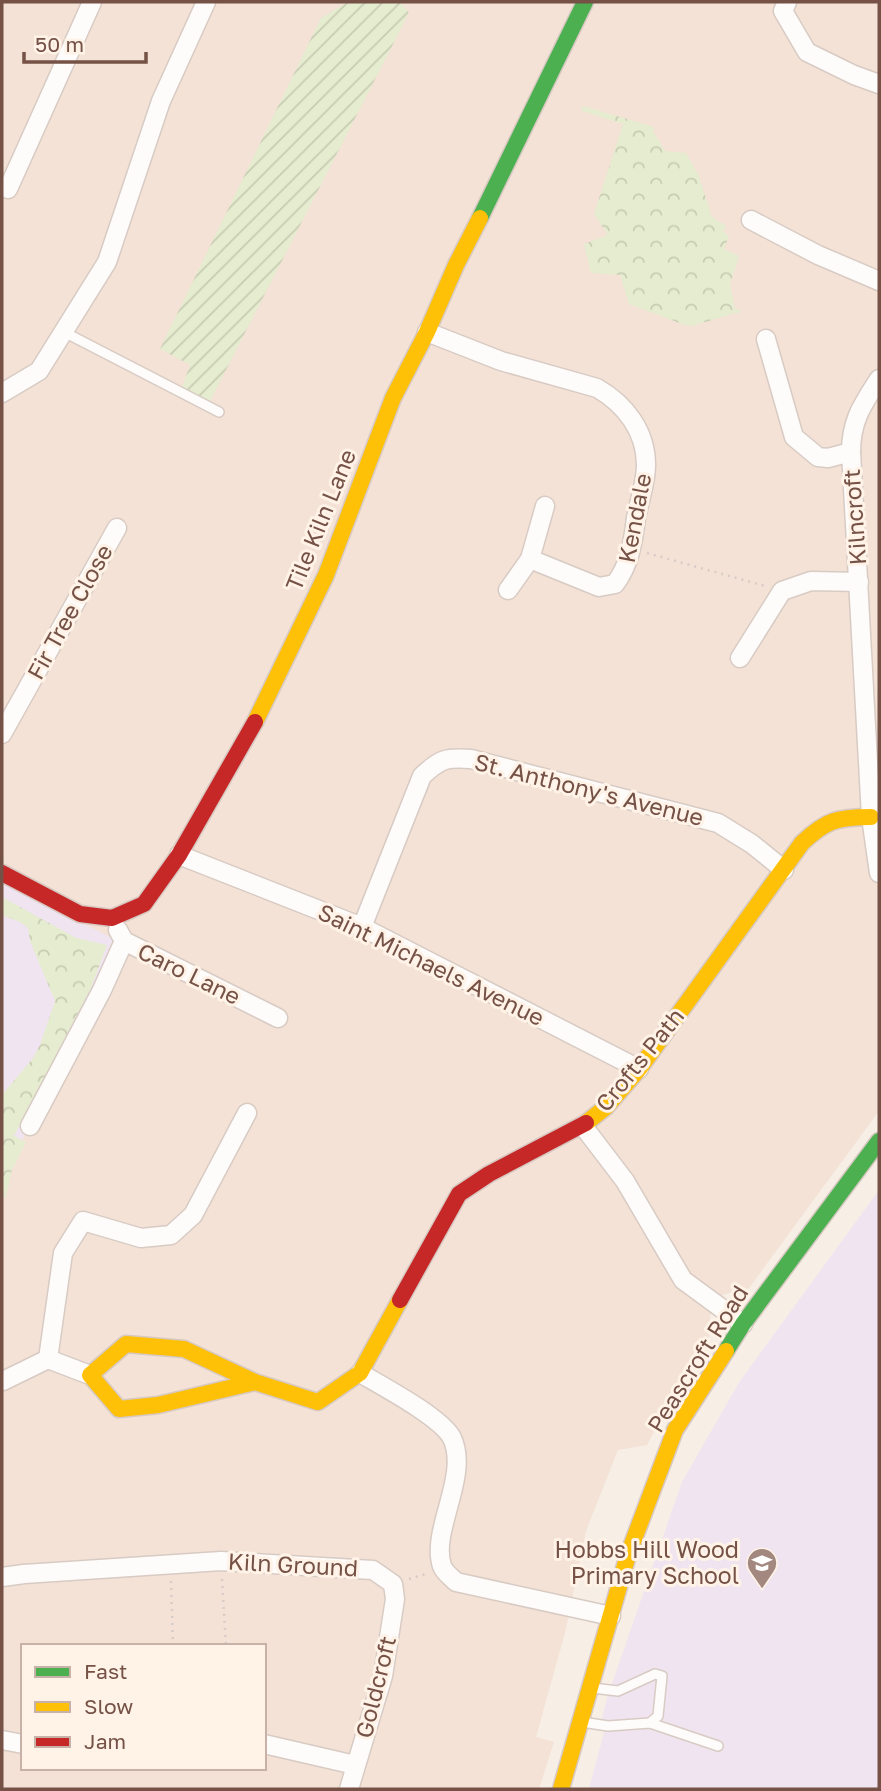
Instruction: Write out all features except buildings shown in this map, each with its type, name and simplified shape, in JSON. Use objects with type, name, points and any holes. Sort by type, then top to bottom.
[{"type":"street","points":[[2,186],[8,189],[92,2]]},
{"type":"street","points":[[2,393],[40,371],[107,262],[161,101],[206,2]]},
{"type":"street","name":"Tile Kiln Lane","points":[[112,918],[144,904],[180,855],[248,736],[320,587],[393,398],[428,332],[456,265],[527,126],[584,2]]},
{"type":"street","points":[[787,2],[783,11],[807,51],[854,75],[879,84]]},
{"type":"street","points":[[751,220],[818,255],[879,281]]},
{"type":"street","name":"Kendale","points":[[428,332],[502,361],[597,388],[610,395],[629,413],[636,425],[646,466],[632,548],[625,571],[615,584],[599,587],[530,559]]},
{"type":"street","points":[[766,339],[794,437],[818,457],[828,458],[851,452]]},
{"type":"street","name":"Kilncroft","points":[[879,379],[859,410],[853,425],[851,452],[871,817],[879,873]]},
{"type":"street","points":[[508,590],[530,559],[545,506]]},
{"type":"street","name":"Fir Tree Close","points":[[2,734],[117,528]]},
{"type":"street","points":[[740,658],[782,591],[811,580],[859,582]]},
{"type":"street","name":"St. Anthony's Avenue","points":[[362,927],[422,776],[437,762],[451,757],[471,759],[718,823],[752,844],[784,870]]},
{"type":"street","name":"Crofts Path","points":[[90,1375],[126,1344],[184,1349],[255,1382],[318,1402],[359,1373],[459,1194],[482,1176],[583,1126],[613,1100],[639,1069],[802,843],[819,825],[832,819],[871,817]]},
{"type":"street","name":"Saint Michaels Avenue","points":[[180,855],[362,927],[639,1069]]},
{"type":"street","points":[[2,873],[80,914],[112,918]]},
{"type":"street","name":"Caro Lane","points":[[112,918],[124,941],[278,1018]]},
{"type":"street","points":[[30,1126],[102,990],[124,941]]},
{"type":"street","points":[[48,1359],[63,1253],[83,1221],[141,1238],[171,1235],[192,1215],[247,1113]]},
{"type":"street","points":[[583,1126],[625,1181],[683,1280],[743,1324]]},
{"type":"street","name":"Peascroft Road","points":[[561,1789],[628,1555],[675,1430],[743,1324],[879,1141]]},
{"type":"street","points":[[3,1381],[48,1359],[90,1375],[119,1409],[158,1405],[255,1382]]},
{"type":"street","points":[[359,1373],[430,1416],[451,1437],[458,1461],[440,1550],[443,1568],[456,1582],[611,1616]]},
{"type":"street","name":"Kiln Ground","points":[[2,1577],[221,1561],[373,1570],[393,1584]]},
{"type":"street","name":"Goldcroft","points":[[349,1789],[383,1676],[396,1599],[393,1584]]},
{"type":"street","points":[[2,1740],[21,1744]]},
{"type":"street","points":[[266,1744],[355,1765]]},
{"type":"lane","points":[[64,332],[219,412]]},
{"type":"lane","points":[[590,1688],[618,1691],[655,1674],[662,1676],[658,1716],[650,1723]]},
{"type":"lane","points":[[580,1722],[608,1726],[650,1723],[718,1746]]},
{"type":"path","points":[[632,548],[782,591]]},
{"type":"path","points":[[221,1561],[226,1644]]},
{"type":"path","points":[[171,1564],[173,1644]]},
{"type":"path","points":[[393,1584],[443,1568]]},
{"type":"shaded area","points":[[2,2],[879,2],[879,1111],[749,1288],[722,1295],[710,1316],[709,1342],[666,1409],[647,1445],[618,1450],[586,1531],[565,1633],[536,1737],[554,1742],[539,1789],[2,1789]]},
{"type":"shaded area","points":[[2,880],[117,941],[12,1162],[2,1191]]},
{"type":"shaded area","name":"Hobbs Hill Wood Primary School","points":[[879,1190],[879,1789],[589,1789],[605,1729],[600,1727],[607,1698],[682,1482],[740,1381]]},
{"type":"green space","points":[[348,2],[400,2],[409,13],[210,401],[182,387],[190,365],[160,349],[321,18]]},
{"type":"green space","points":[[583,106],[654,127],[653,131],[665,151],[686,153],[698,174],[712,217],[726,226],[723,231],[729,236],[724,249],[739,256],[730,284],[735,309],[740,309],[740,313],[692,326],[685,325],[629,304],[620,275],[591,273],[584,244],[608,235],[594,214],[623,124],[582,111]]},
{"type":"green space","points":[[2,897],[76,938],[107,945],[91,988],[14,1136],[26,1142],[12,1170],[6,1197],[2,1199],[2,1095],[33,1058],[55,1001],[30,941],[28,928],[2,915]]},
{"type":"traffic: fast","points":[[480,218],[585,2]]},
{"type":"traffic: fast","points":[[726,1351],[743,1324],[879,1141]]},
{"type":"traffic: slow","points":[[255,722],[326,575],[393,398],[480,218]]},
{"type":"traffic: slow","points":[[586,1123],[606,1107],[639,1069],[802,843],[818,829],[833,821],[871,817]]},
{"type":"traffic: slow","points":[[255,1382],[158,1405],[119,1409],[90,1375],[126,1344],[184,1349],[255,1382],[318,1402],[360,1373],[400,1300]]},
{"type":"traffic: slow","points":[[561,1789],[628,1555],[675,1430],[726,1351]]},
{"type":"traffic: jam","points":[[2,873],[80,914],[112,918],[144,904],[179,855],[255,722]]},
{"type":"traffic: jam","points":[[400,1300],[459,1194],[489,1174],[586,1123]]},
{"type":"place","name":"Hobbs Hill Wood Primary School","points":[[762,1590]]}]
